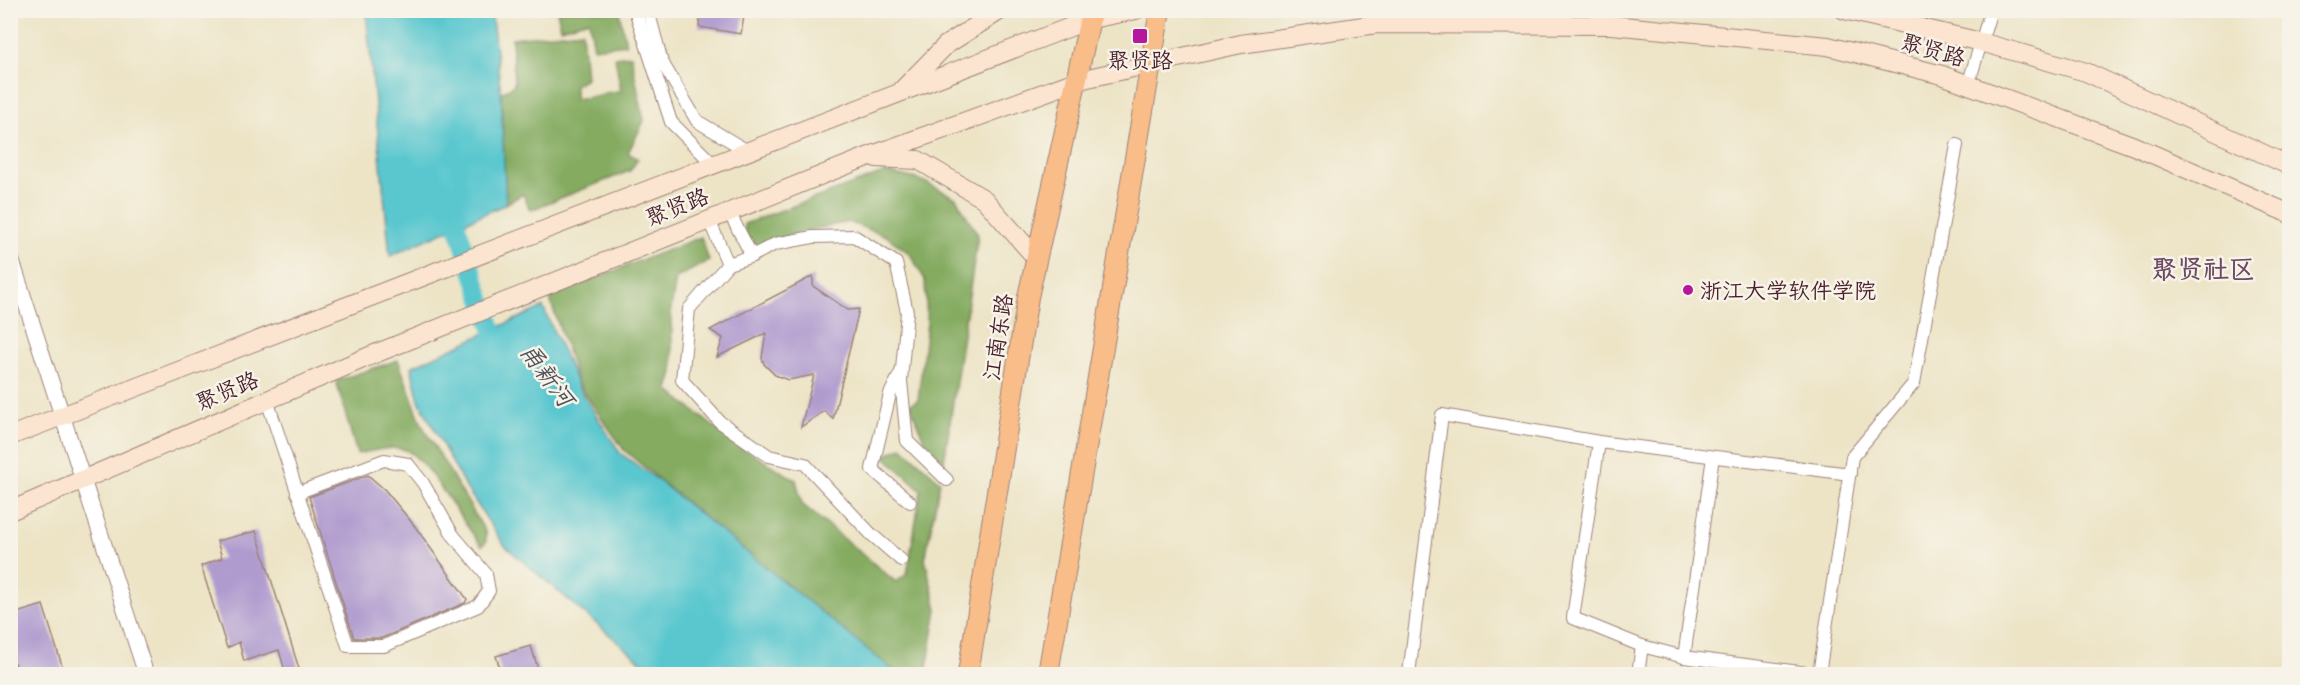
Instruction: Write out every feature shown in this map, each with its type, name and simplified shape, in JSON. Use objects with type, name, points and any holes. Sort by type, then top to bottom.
[{"type":"main road","points":[[897,95],[946,45],[1000,10]]},
{"type":"main road","name":"聚贤路","points":[[10,436],[897,95],[1092,15],[1136,10]]},
{"type":"main road","points":[[1048,675],[1160,10]]},
{"type":"main road","name":"聚贤路","points":[[1844,10],[1981,42],[2086,72],[2289,166]]},
{"type":"main road","name":"江南东路","points":[[968,675],[1028,297],[1092,15]]},
{"type":"main road","name":"聚贤路","points":[[10,511],[267,400],[518,296],[867,157],[1079,80],[1241,44],[1377,24],[1612,25],[1828,46],[1942,75],[2134,146],[2289,214]]},
{"type":"main road","points":[[867,157],[918,160],[984,199],[1037,259]]},
{"type":"street","points":[[635,10],[671,122],[714,165]]},
{"type":"street","points":[[648,10],[662,62],[697,121],[749,152]]},
{"type":"street","points":[[1968,85],[1991,10]]},
{"type":"street","points":[[1599,442],[1574,618],[1642,646],[1684,657],[1817,675],[1852,457],[1914,382],[1957,145]]},
{"type":"street","points":[[729,212],[752,256]]},
{"type":"street","points":[[709,220],[728,264]]},
{"type":"street","points":[[901,560],[871,534],[805,464],[769,456],[720,422],[682,380],[689,309],[728,264],[752,256],[775,244],[813,237],[854,236],[896,263],[907,312],[902,369],[907,441],[947,480]]},
{"type":"street","points":[[10,255],[146,675]]},
{"type":"street","points":[[902,369],[890,394],[872,469],[910,502]]},
{"type":"street","points":[[267,400],[297,493],[348,646],[384,646],[478,606],[489,591],[486,574],[453,535],[423,483],[408,464],[384,460],[297,493]]},
{"type":"street","points":[[1409,675],[1442,415],[1599,442],[1850,474]]},
{"type":"street","points":[[1684,657],[1713,457]]},
{"type":"street","points":[[1638,675],[1642,646]]},
{"type":"green space","points":[[557,11],[619,11],[626,44],[594,48],[589,20],[561,28]]},
{"type":"green space","points":[[582,31],[586,78],[575,85],[575,98],[587,98],[621,91],[615,57],[631,55],[644,121],[628,153],[638,159],[630,171],[530,210],[523,194],[506,204],[501,93],[514,85],[512,38]]},
{"type":"green space","points":[[886,172],[921,180],[956,198],[978,235],[944,462],[924,440],[910,404],[918,400],[927,323],[925,280],[910,254],[886,236],[849,222],[805,231],[749,250],[744,224]]},
{"type":"green space","points":[[701,237],[709,261],[676,278],[671,309],[673,372],[668,390],[734,443],[796,480],[802,504],[896,582],[907,574],[921,490],[884,456],[902,447],[940,481],[925,559],[937,609],[926,674],[898,674],[771,574],[624,450],[578,384],[549,296]]},
{"type":"green space","points":[[398,360],[422,425],[486,533],[486,542],[482,546],[435,480],[408,451],[389,448],[357,454],[336,381]]},
{"type":"water","points":[[366,11],[491,11],[501,93],[506,204],[390,256]]},
{"type":"water","points":[[543,307],[580,390],[620,453],[659,481],[898,674],[656,674],[505,546],[465,486],[419,401],[411,367]]},
{"type":"building","points":[[701,10],[745,10],[741,34],[699,27]]},
{"type":"building","points":[[813,276],[813,286],[848,310],[859,309],[833,419],[824,411],[801,427],[814,375],[788,380],[775,375],[764,364],[762,358],[766,333],[717,357],[723,338],[710,330]]},
{"type":"building","points":[[368,475],[385,490],[414,525],[467,599],[465,603],[382,638],[354,638],[309,497]]},
{"type":"building","points":[[256,531],[301,675],[286,675],[279,650],[244,661],[239,642],[227,648],[201,566],[222,558],[217,541]]},
{"type":"building","points":[[43,605],[65,675],[18,675],[14,662],[10,663],[10,615]]},
{"type":"building","points":[[531,646],[540,675],[502,675],[496,656]]},
{"type":"waterway","name":"甬新河","points":[[449,202],[500,352]]},
{"type":"place","name":"聚贤路","points":[[1140,36]]},
{"type":"place","name":"浙江大学软件学院","points":[[1688,290]]},
{"type":"district","name":"聚贤社区","points":[[2203,269]]}]
